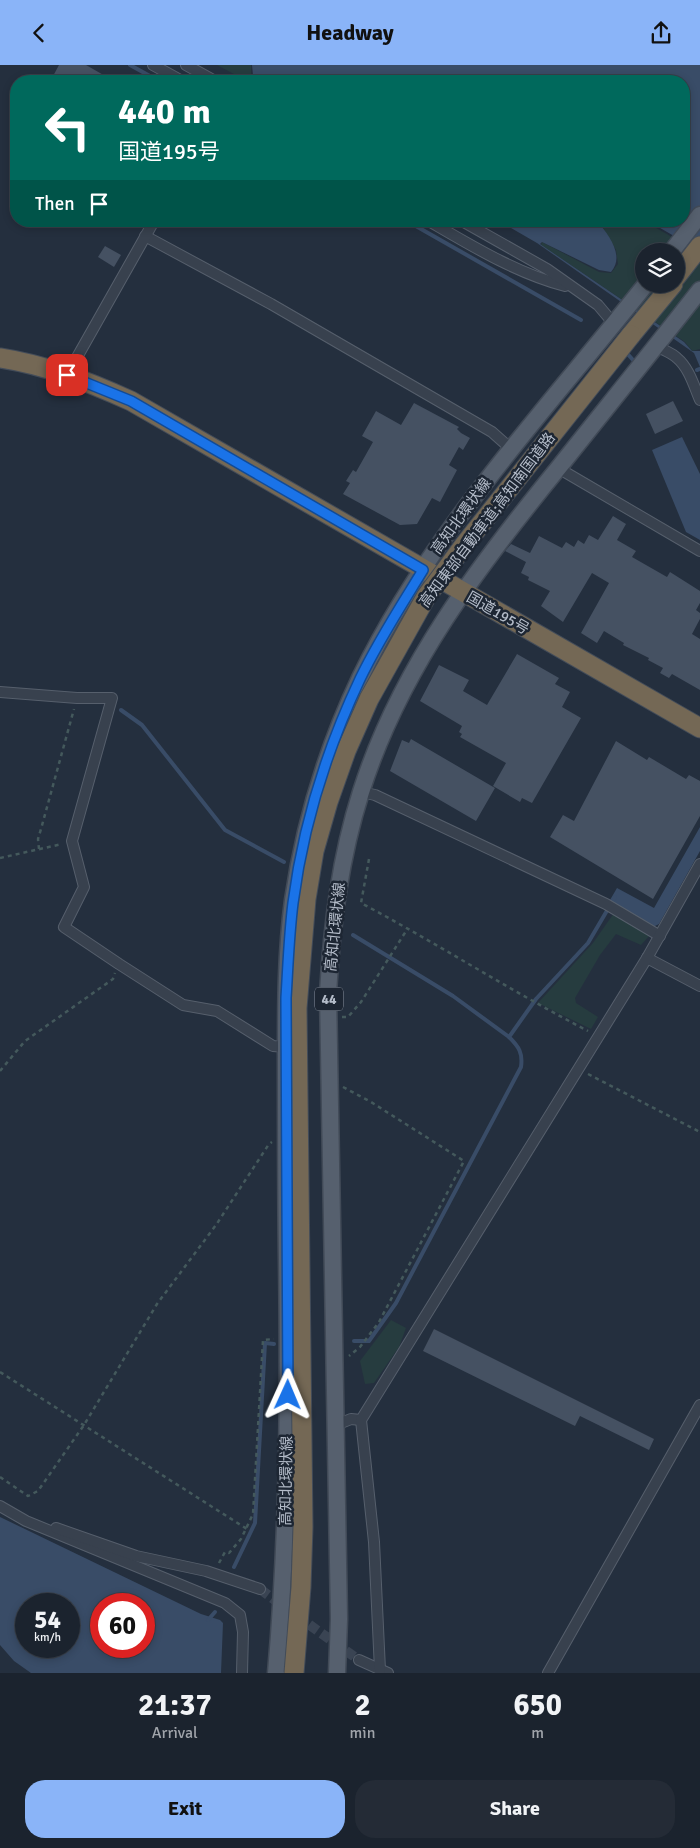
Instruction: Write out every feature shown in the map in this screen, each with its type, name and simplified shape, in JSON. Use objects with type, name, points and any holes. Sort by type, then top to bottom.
[{"type":"highway","points":[[685,267],[700,246]]},
{"type":"highway","points":[[685,269],[700,252]]},
{"type":"highway","name":"高知東部自動車道;高知南国道路","points":[[294,1673],[301,1587],[303,1527],[297,1008],[306,899],[314,851],[328,802],[346,751],[369,699],[426,597],[465,544],[665,293]]},
{"type":"highway","name":"国道195号","points":[[0,358],[24,361],[67,375],[131,401],[462,593],[700,728]]},
{"type":"main road","points":[[678,243],[700,215]]},
{"type":"main road","name":"高知北環状線","points":[[337,1673],[340,1619],[329,1015],[330,950],[341,869],[361,792],[385,729],[402,693],[420,659],[462,593],[500,540],[700,290]]},
{"type":"main road","name":"高知北環状線","points":[[276,1673],[283,1596],[288,1379],[286,1047],[288,949],[300,860],[319,785],[339,729],[361,678],[381,639],[423,570],[510,448],[639,293]]},
{"type":"street","points":[[153,65],[171,75]]},
{"type":"street","points":[[186,65],[204,75]]},
{"type":"street","points":[[67,375],[150,227]]},
{"type":"street","points":[[439,227],[485,253],[549,281],[569,287]]},
{"type":"street","points":[[473,227],[547,269],[569,287],[618,318]]},
{"type":"street","points":[[145,236],[271,304],[483,427],[510,448]]},
{"type":"street","points":[[657,345],[664,352],[675,356],[684,366],[700,400]]},
{"type":"street","points":[[558,468],[700,551]]},
{"type":"street","points":[[0,692],[77,698],[112,698],[72,841],[84,887],[64,927],[183,1005],[217,1011],[273,1046],[286,1047]]},
{"type":"street","points":[[361,792],[374,795],[611,906],[660,936]]},
{"type":"street","points":[[359,1660],[384,1671],[374,1542],[360,1420],[647,958],[700,864]]},
{"type":"street","points":[[647,958],[700,986]]},
{"type":"street","points":[[548,1673],[700,1405]]},
{"type":"street","points":[[336,1425],[351,1419],[360,1420]]},
{"type":"street","points":[[0,1506],[26,1521],[225,1603],[240,1615],[243,1632],[242,1673]]},
{"type":"street","points":[[26,1521],[68,1531],[136,1556],[206,1571],[260,1589]]},
{"type":"path","points":[[39,849],[41,829],[77,698]]},
{"type":"path","points":[[0,858],[66,843],[72,844]]},
{"type":"path","points":[[368,859],[360,903],[408,928],[536,1005],[598,1036]]},
{"type":"path","points":[[329,1015],[348,1017],[361,1002],[408,928]]},
{"type":"path","points":[[0,1071],[25,1041],[113,979],[118,964]]},
{"type":"path","points":[[578,1069],[700,1131]]},
{"type":"path","points":[[343,1087],[372,1102],[464,1161],[379,1322],[360,1347],[348,1357]]},
{"type":"path","points":[[0,1477],[28,1496],[38,1491],[84,1425],[157,1304],[216,1225],[268,1144],[275,1141]]},
{"type":"path","points":[[226,1552],[229,1553],[241,1539],[253,1514],[262,1340],[276,1339]]},
{"type":"path","points":[[0,1372],[247,1529]]},
{"type":"green space","points":[[217,65],[251,65],[251,75],[236,75]]},
{"type":"green space","points":[[603,227],[654,227],[682,243],[635,243],[635,293],[685,293],[685,244],[700,253],[700,349],[692,351],[685,342],[541,245],[542,242],[599,272],[611,273],[618,264],[616,250]]},
{"type":"green space","points":[[614,913],[650,935],[641,945],[616,934],[600,955],[575,998],[576,1003],[598,1017],[591,1029],[538,1003],[593,943]]},
{"type":"green space","points":[[391,1320],[406,1328],[399,1347],[374,1383],[365,1384],[360,1361]]},
{"type":"water","points":[[252,65],[700,65],[700,251],[658,227],[690,227],[690,75],[253,75]]},
{"type":"water","points":[[509,227],[602,227],[614,246],[616,253],[615,266],[611,272],[599,270],[542,242],[540,244],[684,342],[692,351],[700,351],[700,367],[694,353],[537,243]]},
{"type":"water","points":[[682,437],[700,474],[700,540],[686,532],[652,450]]},
{"type":"water","points":[[700,827],[700,851],[659,924],[653,927],[610,900],[617,888],[654,908]]},
{"type":"water","points":[[0,1517],[223,1623],[221,1673],[31,1673],[14,1661],[0,1645]]},
{"type":"building","points":[[59,65],[86,65],[104,75],[54,75]]},
{"type":"building","points":[[105,246],[121,255],[114,267],[98,257]]},
{"type":"building","points":[[673,401],[683,421],[655,434],[646,414]]},
{"type":"building","points":[[414,403],[459,427],[457,429],[461,433],[470,438],[463,450],[459,447],[449,465],[457,470],[440,502],[432,498],[417,524],[400,525],[343,494],[350,483],[346,481],[353,470],[356,472],[373,442],[362,436],[376,411],[401,425]]},
{"type":"building","points":[[613,516],[626,524],[617,540],[636,551],[632,557],[667,577],[670,572],[700,591],[700,603],[696,610],[700,613],[700,619],[692,634],[700,639],[700,690],[672,674],[669,678],[660,673],[663,668],[648,660],[649,658],[623,645],[624,643],[604,631],[597,643],[581,633],[609,583],[592,573],[563,622],[541,606],[550,591],[528,580],[529,577],[521,573],[526,562],[505,551],[511,544],[530,553],[539,536],[562,548],[566,542],[574,547],[578,540],[584,544],[589,535],[598,540]]},
{"type":"building","points":[[517,654],[559,678],[555,684],[570,692],[562,707],[581,718],[532,803],[522,798],[520,802],[493,786],[506,763],[460,737],[462,734],[459,732],[462,726],[420,701],[439,665],[469,680],[463,691],[487,705]]},
{"type":"building","points":[[411,739],[495,788],[476,821],[390,771],[402,740],[409,743]]},
{"type":"building","points":[[616,741],[647,760],[649,757],[686,779],[689,775],[700,781],[700,816],[653,899],[550,837],[563,815],[574,821]]},
{"type":"building","points":[[434,1329],[654,1439],[649,1450],[580,1416],[575,1426],[423,1351]]},
{"type":"waterway","points":[[130,65],[148,75]]},
{"type":"waterway","points":[[418,227],[581,320]]},
{"type":"waterway","points":[[625,351],[633,360]]},
{"type":"waterway","points":[[121,710],[142,725],[225,830],[284,862]]},
{"type":"waterway","points":[[354,1341],[369,1341],[396,1303],[521,1067],[519,1051],[509,1037],[536,999],[588,943],[615,897]]},
{"type":"waterway","points":[[353,935],[453,996],[509,1037]]},
{"type":"waterway","points":[[234,1567],[255,1523],[265,1343],[274,1344]]},
{"type":"waterway","points":[[208,1620],[215,1612]]},
{"type":"tunnel","points":[[260,1589],[283,1606]]},
{"type":"tunnel","points":[[297,1616],[359,1660]]},
{"type":"route","points":[[67,375],[131,401],[423,570],[381,639],[346,711],[319,785],[300,860],[288,949],[286,998],[288,1395]]}]
